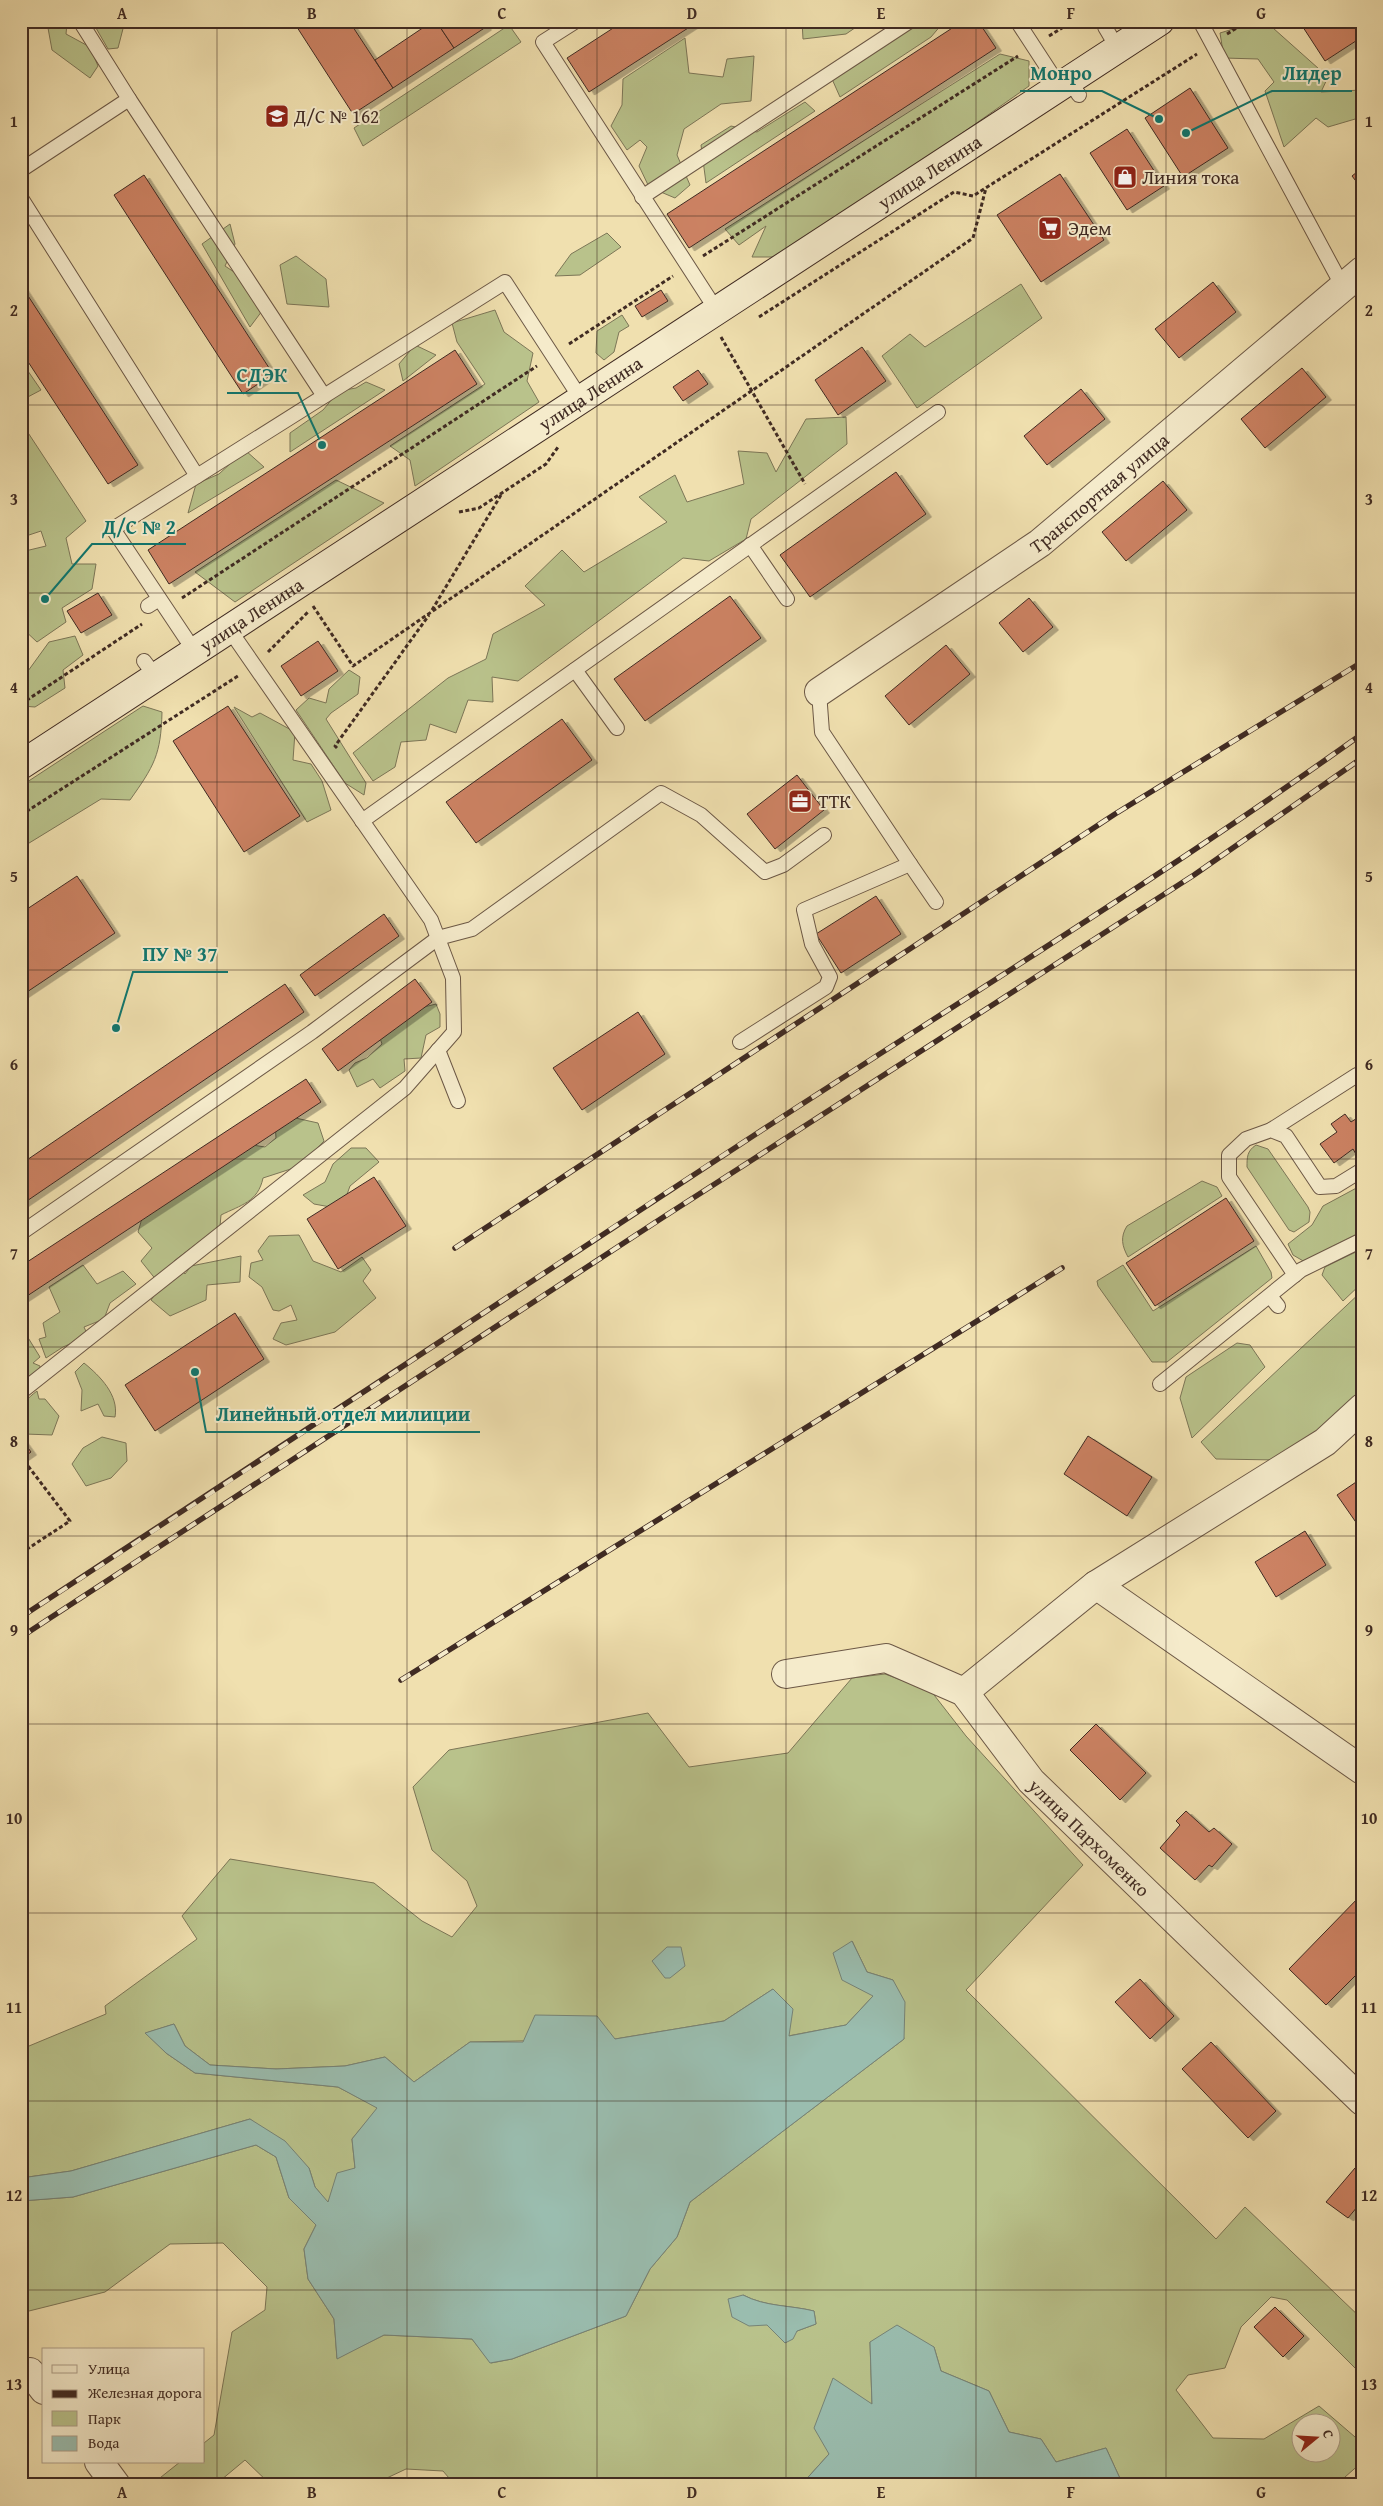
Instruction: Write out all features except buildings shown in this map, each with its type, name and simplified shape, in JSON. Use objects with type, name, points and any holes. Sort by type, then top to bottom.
[{"type":"street","name":"улица Ленина","points":[[21,765],[150,669],[195,652],[712,313],[988,144],[1069,88],[1111,38],[1152,33]]},
{"type":"street","name":"Транспортная улица","points":[[819,692],[1040,543],[1352,279]]},
{"type":"street","points":[[964,1692],[1096,1585],[1326,1442],[1362,1408]]},
{"type":"street","points":[[1096,1585],[1362,1770]]},
{"type":"street","name":"улица Пархоменко","points":[[786,1674],[886,1658],[964,1692],[1031,1780],[1362,2100]]},
{"type":"street","points":[[21,2374],[30,2372],[42,2387]]},
{"type":"street","points":[[100,2464],[116,2485]]},
{"type":"lane","points":[[80,21],[324,396]]},
{"type":"lane","points":[[576,21],[543,42],[642,197],[712,313]]},
{"type":"lane","points":[[642,197],[910,21]]},
{"type":"lane","points":[[1017,21],[1069,88]]},
{"type":"lane","points":[[1200,21],[1352,279]]},
{"type":"lane","points":[[21,170],[129,99]]},
{"type":"lane","points":[[21,198],[197,476]]},
{"type":"lane","points":[[195,652],[154,602],[113,529],[505,282],[581,399]]},
{"type":"lane","points":[[362,821],[938,412]]},
{"type":"lane","points":[[750,546],[787,598]]},
{"type":"lane","points":[[21,1392],[405,1088],[454,1032],[452,978],[431,920],[229,629]]},
{"type":"lane","points":[[575,670],[617,728]]},
{"type":"lane","points":[[819,692],[822,732],[936,902]]},
{"type":"lane","points":[[21,1233],[312,1032],[438,938],[472,929],[661,793],[701,816],[765,872],[783,865],[824,835]]},
{"type":"lane","points":[[740,1042],[826,987],[830,977],[812,944],[804,910],[910,864]]},
{"type":"lane","points":[[438,1050],[458,1101]]},
{"type":"lane","points":[[1295,1275],[1229,1177],[1229,1155],[1246,1139],[1271,1130],[1357,1075]]},
{"type":"lane","points":[[1271,1130],[1286,1136],[1320,1187],[1336,1186],[1362,1170]]},
{"type":"lane","points":[[1160,1384],[1274,1301],[1295,1275],[1362,1240]]},
{"type":"path","points":[[756,319],[954,192],[973,196],[1248,21]]},
{"type":"path","points":[[313,606],[353,666],[973,238],[986,188]]},
{"type":"path","points":[[712,313],[723,340],[814,500]]},
{"type":"path","points":[[716,345],[732,335]]},
{"type":"path","points":[[451,517],[459,512],[478,508],[546,464],[560,444]]},
{"type":"path","points":[[341,754],[335,746],[431,612],[503,492]]},
{"type":"path","points":[[21,815],[254,666],[313,606],[321,601]]},
{"type":"path","points":[[21,1554],[70,1521],[22,1458]]},
{"type":"path","points":[[1353,2485],[1362,2477]]},
{"type":"green space","points":[[39,21],[63,21],[67,23],[66,34],[90,47],[98,66],[90,78],[52,50],[48,28]]},
{"type":"green space","points":[[92,21],[125,21],[118,48],[108,49]]},
{"type":"green space","points":[[802,21],[865,21],[846,34],[803,39]]},
{"type":"green space","points":[[922,21],[940,21],[942,24],[931,37],[840,97],[832,79]]},
{"type":"green space","points":[[1256,22],[1273,28],[1328,77],[1321,92],[1362,90],[1362,117],[1328,127],[1316,118],[1284,147],[1265,91],[1274,82],[1258,59],[1224,58],[1220,33]]},
{"type":"green space","points":[[509,25],[521,42],[363,146],[354,128]]},
{"type":"green space","points":[[685,38],[689,73],[723,77],[727,59],[754,56],[751,101],[721,104],[684,129],[677,155],[690,185],[675,198],[649,187],[639,166],[647,147],[640,140],[627,150],[611,126],[622,105],[623,79]]},
{"type":"green space","points":[[1000,54],[1029,61],[1029,86],[787,257],[752,257],[766,226],[739,245],[725,229]]},
{"type":"green space","points":[[805,102],[815,111],[706,183],[701,145],[731,126],[757,132]]},
{"type":"green space","points":[[230,224],[235,244],[225,266],[258,288],[265,307],[250,327],[202,244]]},
{"type":"green space","points":[[607,233],[621,247],[580,275],[555,276],[571,254]]},
{"type":"green space","points":[[296,256],[326,279],[329,307],[287,304],[280,265]]},
{"type":"green space","points":[[1021,284],[1042,318],[917,408],[882,356],[910,334],[925,347]]},
{"type":"green space","points":[[495,310],[504,332],[533,353],[527,381],[539,402],[415,486],[410,460],[390,446],[485,384],[457,342],[452,323]]},
{"type":"green space","points":[[622,315],[629,326],[619,332],[614,352],[604,360],[596,353],[597,331]]},
{"type":"green space","points":[[415,345],[436,355],[403,381],[399,364]]},
{"type":"green space","points":[[21,361],[41,390],[24,399],[21,399]]},
{"type":"green space","points":[[366,382],[385,390],[290,452],[290,433],[323,410],[339,391],[356,388]]},
{"type":"green space","points":[[846,417],[847,444],[751,519],[746,539],[709,561],[683,558],[518,681],[492,677],[493,702],[468,700],[456,733],[430,724],[426,740],[401,742],[395,767],[373,781],[353,753],[448,678],[486,659],[493,634],[545,605],[525,586],[562,550],[584,572],[667,522],[639,497],[675,475],[687,502],[744,484],[738,451],[767,453],[776,472],[806,419]]},
{"type":"green space","points":[[21,422],[86,521],[66,538],[72,564],[96,564],[92,589],[62,608],[66,622],[37,642],[21,627],[21,552],[46,546],[41,531],[29,535],[21,531]]},
{"type":"green space","points":[[245,450],[264,467],[188,513],[196,484],[219,474]]},
{"type":"green space","points":[[336,480],[384,503],[235,602],[195,572]]},
{"type":"green space","points":[[75,636],[83,655],[63,670],[65,688],[35,707],[21,706],[21,672],[28,671],[49,642]]},
{"type":"green space","points":[[349,670],[360,677],[358,694],[331,713],[326,719],[366,783],[364,795],[345,783],[296,710],[309,698],[326,703],[329,689]]},
{"type":"green space","points":[[143,706],[162,712],[160,739],[155,759],[130,800],[101,799],[21,848],[21,786]]},
{"type":"green space","points":[[234,707],[252,717],[260,713],[295,732],[293,760],[311,764],[322,781],[331,810],[307,822]]},
{"type":"green space","points":[[436,1004],[440,1014],[440,1027],[426,1035],[421,1058],[404,1059],[405,1071],[380,1088],[373,1079],[357,1087],[349,1070],[355,1063],[367,1058],[382,1044],[379,1035],[420,1008]]},
{"type":"green space","points":[[291,1117],[318,1123],[324,1141],[300,1166],[263,1178],[261,1186],[253,1198],[221,1215],[220,1226],[174,1261],[185,1274],[191,1266],[241,1256],[240,1282],[207,1285],[206,1300],[170,1316],[151,1300],[161,1286],[141,1261],[152,1248],[138,1232],[145,1208],[246,1144],[265,1147],[276,1138],[275,1121]]},
{"type":"green space","points":[[1256,1145],[1268,1149],[1308,1207],[1310,1212],[1309,1222],[1294,1232],[1289,1230],[1247,1167],[1248,1154]]},
{"type":"green space","points":[[351,1148],[366,1148],[379,1162],[350,1186],[345,1200],[336,1208],[314,1204],[303,1195],[325,1182],[333,1164]]},
{"type":"green space","points":[[1202,1181],[1217,1187],[1222,1196],[1128,1257],[1123,1242],[1123,1234],[1127,1226]]},
{"type":"green space","points":[[1362,1185],[1362,1235],[1305,1262],[1293,1255],[1288,1244],[1312,1225],[1323,1206]]},
{"type":"green space","points":[[299,1235],[313,1261],[341,1272],[362,1257],[371,1270],[363,1281],[376,1298],[335,1332],[286,1345],[273,1339],[281,1323],[297,1320],[291,1305],[279,1311],[273,1310],[262,1287],[249,1277],[251,1263],[263,1260],[258,1251],[269,1236]]},
{"type":"green space","points":[[1256,1246],[1271,1272],[1272,1278],[1167,1362],[1152,1362],[1098,1286],[1097,1281],[1123,1265],[1153,1311]]},
{"type":"green space","points":[[1362,1249],[1362,1283],[1343,1301],[1322,1275],[1325,1267]]},
{"type":"green space","points":[[83,1265],[97,1284],[123,1271],[136,1284],[110,1303],[104,1319],[84,1327],[88,1336],[63,1347],[46,1358],[39,1339],[46,1337],[43,1323],[60,1312],[49,1287]]},
{"type":"green space","points":[[1362,1291],[1362,1386],[1342,1415],[1277,1460],[1216,1459],[1201,1442]]},
{"type":"green space","points":[[27,1336],[40,1357],[33,1363],[40,1366],[40,1381],[21,1388],[21,1338]]},
{"type":"green space","points":[[1237,1343],[1250,1345],[1265,1367],[1192,1438],[1180,1398],[1186,1377]]},
{"type":"green space","points":[[84,1363],[107,1387],[114,1401],[115,1417],[104,1416],[98,1404],[81,1411],[82,1390],[75,1372]]},
{"type":"green space","points":[[37,1391],[39,1399],[45,1399],[59,1416],[52,1435],[25,1434],[22,1410],[26,1401]]},
{"type":"green space","points":[[102,1437],[126,1443],[127,1461],[111,1478],[86,1486],[72,1464],[83,1448]]},
{"type":"green space","points":[[885,1674],[931,1691],[966,1736],[1083,1865],[966,1990],[1216,2239],[1245,2207],[1362,2319],[1362,2375],[1287,2300],[1271,2297],[1241,2327],[1225,2368],[1188,2375],[1176,2390],[1213,2438],[1264,2439],[1290,2423],[1290,2464],[1340,2464],[1340,2424],[1362,2443],[1362,2462],[1336,2485],[1123,2485],[1106,2448],[1056,2462],[1041,2439],[1009,2432],[989,2391],[941,2371],[934,2347],[870,2342],[872,2405],[833,2379],[829,2454],[801,2485],[455,2485],[443,2471],[406,2469],[372,2485],[271,2485],[245,2460],[215,2485],[151,2485],[177,2464],[205,2464],[205,2442],[214,2435],[232,2332],[265,2310],[267,2287],[223,2243],[170,2244],[105,2292],[21,2313],[21,2201],[73,2197],[256,2145],[276,2157],[289,2198],[316,2225],[304,2249],[308,2279],[334,2319],[337,2358],[384,2335],[472,2339],[491,2363],[512,2359],[626,2316],[650,2269],[677,2237],[690,2202],[904,2039],[893,1980],[867,1972],[852,1941],[874,1995],[846,2025],[788,2036],[773,1989],[724,2021],[615,2039],[470,2042],[414,2082],[385,2057],[345,2066],[276,2069],[210,2065],[185,2046],[174,2024],[146,2033],[166,2053],[195,2073],[338,2087],[378,2108],[352,2139],[355,2168],[328,2203],[315,2187],[309,2168],[250,2119],[71,2171],[21,2178],[21,2055],[29,2046],[106,2014],[105,2006],[197,1939],[182,1916],[230,1859],[374,1883],[422,1921],[452,1937],[477,1906],[467,1881],[432,1850],[413,1787],[449,1750],[648,1713],[689,1767],[788,1753],[852,1678]],"holes":[[[743,2295],[760,2302],[814,2311],[816,2324],[797,2331],[785,2343]]]},
{"type":"green space","points":[[1319,2406],[1328,2414],[1306,2414]]},
{"type":"water","points":[[852,1941],[867,1972],[893,1980],[905,2002],[904,2039],[690,2202],[677,2237],[650,2269],[626,2316],[512,2359],[490,2363],[472,2339],[384,2335],[337,2359],[334,2319],[308,2279],[304,2249],[316,2225],[289,2198],[276,2157],[256,2145],[73,2197],[21,2201],[21,2178],[71,2171],[250,2119],[285,2141],[309,2168],[315,2187],[328,2202],[337,2173],[355,2168],[352,2139],[377,2108],[338,2087],[195,2073],[166,2053],[145,2033],[174,2024],[185,2046],[210,2065],[276,2069],[345,2066],[385,2057],[414,2082],[470,2042],[523,2042],[535,2015],[597,2016],[615,2039],[724,2021],[773,1989],[793,2009],[789,2036],[846,2025],[873,1996],[842,1980],[833,1953]]},
{"type":"water","points":[[667,1947],[681,1947],[685,1966],[670,1978],[665,1978],[652,1961]]},
{"type":"water","points":[[743,2295],[760,2302],[814,2311],[816,2324],[797,2331],[793,2339],[785,2343],[767,2325],[749,2326],[732,2317],[728,2299]]},
{"type":"water","points":[[897,2325],[934,2347],[941,2371],[989,2391],[1009,2432],[1041,2439],[1056,2462],[1106,2448],[1123,2485],[801,2485],[829,2454],[814,2428],[833,2378],[872,2404],[870,2342]]},
{"type":"railway","points":[[455,1248],[1115,814],[1362,662]]},
{"type":"railway","points":[[21,1617],[664,1194],[1137,888],[1362,734]]},
{"type":"railway","points":[[21,1637],[662,1218],[1194,875],[1362,758]]},
{"type":"railway","points":[[401,1680],[1062,1268]]},
{"type":"place","name":"Д/С № 162","points":[[277,116]]},
{"type":"place","name":"Монро","points":[[1159,119]]},
{"type":"place","name":"Лидер","points":[[1186,133]]},
{"type":"place","name":"Линия тока","points":[[1125,177]]},
{"type":"place","name":"Эдем","points":[[1050,228]]},
{"type":"place","name":"СДЭК","points":[[322,445]]},
{"type":"place","name":"Д/С № 2","points":[[45,599]]},
{"type":"place","name":"ТТК","points":[[800,801]]},
{"type":"place","name":"ПУ № 37","points":[[116,1028]]},
{"type":"place","name":"Линейный отдел милиции","points":[[195,1372]]}]
